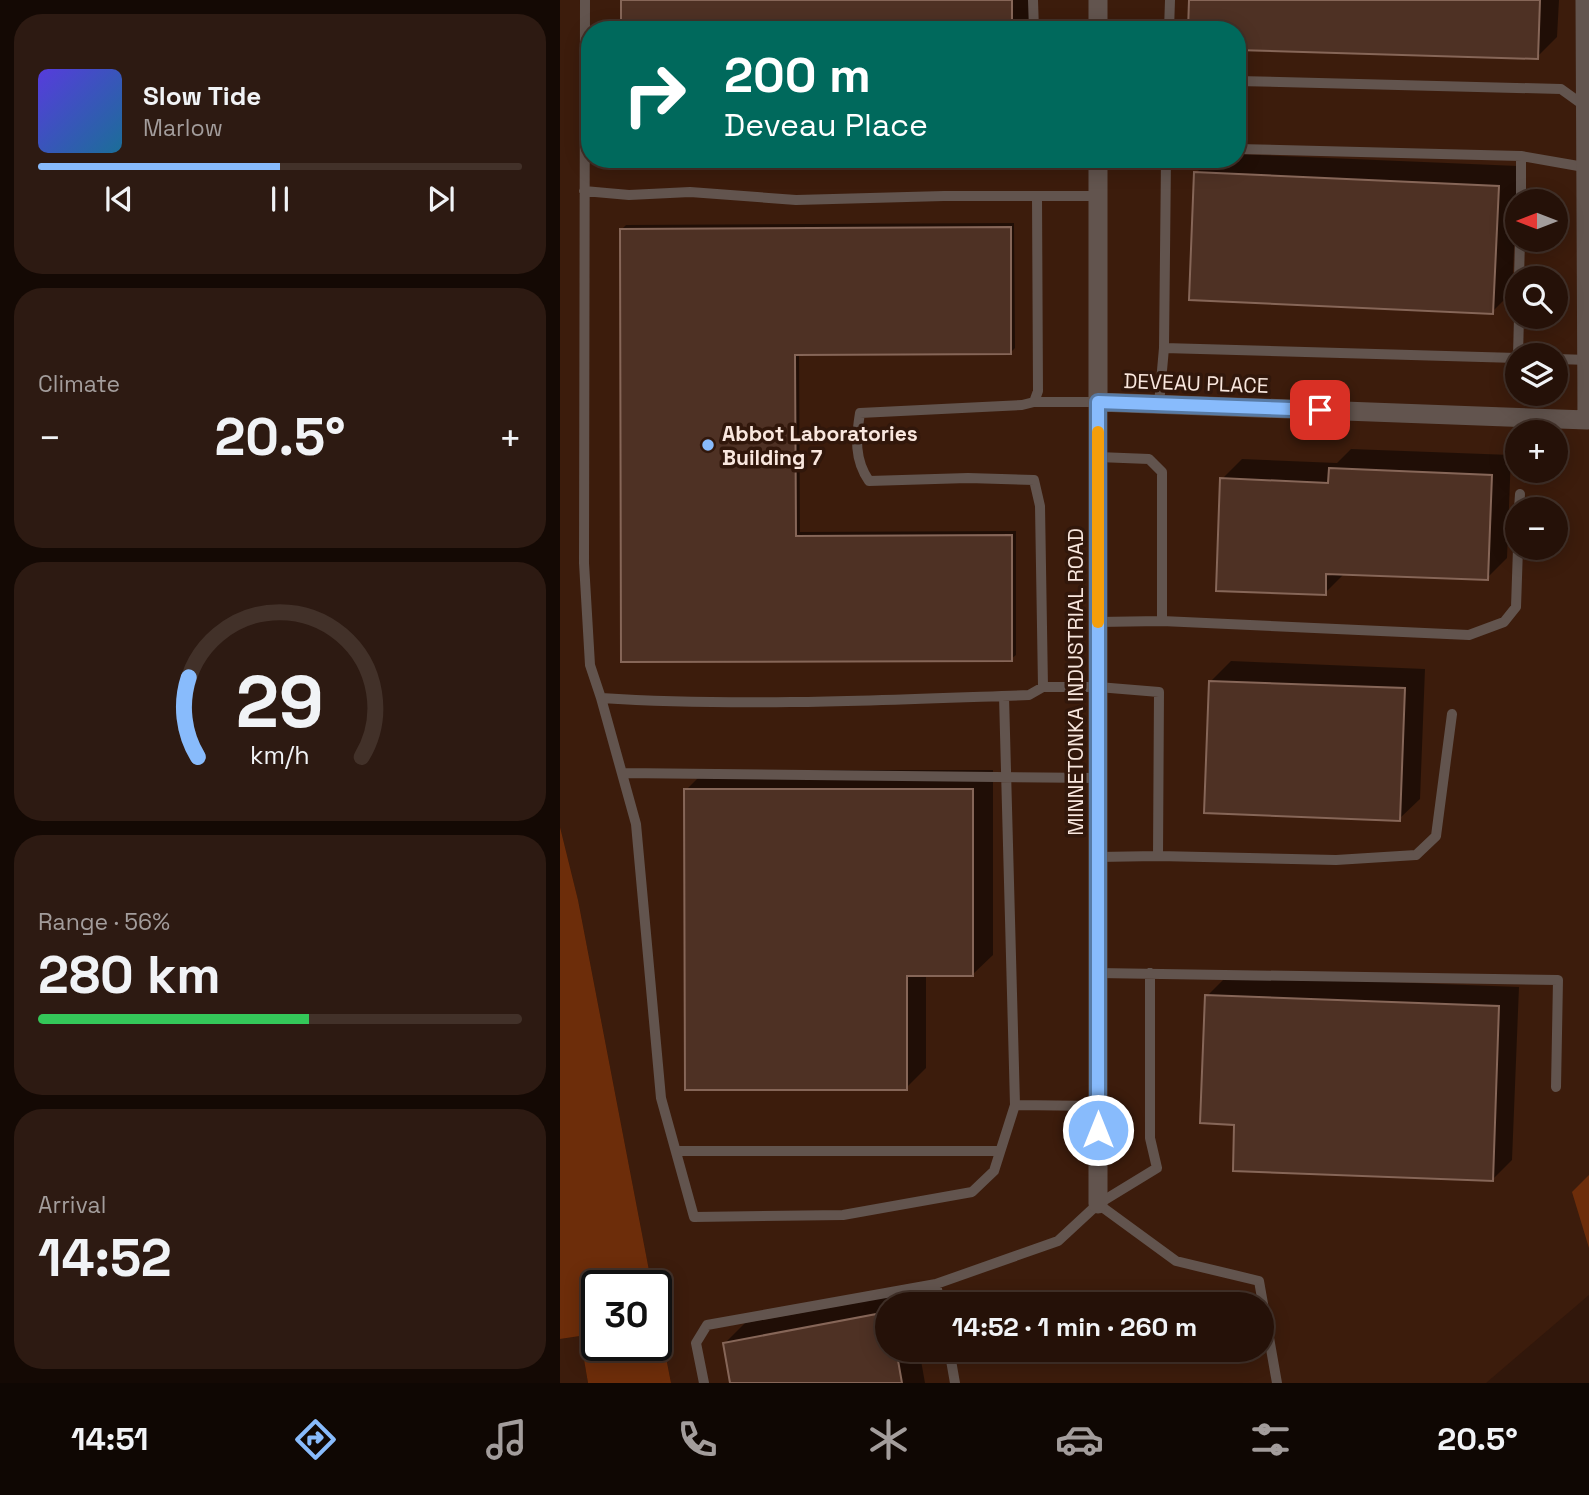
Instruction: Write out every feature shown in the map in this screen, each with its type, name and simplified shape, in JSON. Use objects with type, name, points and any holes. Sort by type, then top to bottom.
[{"type":"street","points":[[1098,0],[1098,21]]},
{"type":"street","name":"DEVEAU PLACE","points":[[1098,402],[1588,420],[1584,167],[1587,107],[1585,0]]},
{"type":"street","name":"MINNETONKA INDUSTRIAL ROAD","points":[[1098,168],[1098,1204]]},
{"type":"lane","points":[[585,0],[585,21]]},
{"type":"lane","points":[[1033,0],[1034,21]]},
{"type":"lane","points":[[1169,21],[1170,0]]},
{"type":"lane","points":[[1246,81],[1561,89],[1587,107]]},
{"type":"lane","points":[[1246,149],[1521,156],[1584,167]]},
{"type":"lane","points":[[1521,156],[1521,189]]},
{"type":"lane","points":[[585,168],[584,563],[590,665],[636,824],[661,1098],[694,1217],[843,1215],[972,1192],[994,1171],[1015,1105],[1004,696]]},
{"type":"lane","points":[[1159,404],[1164,348],[1166,168]]},
{"type":"lane","points":[[584,191],[629,195],[690,192],[796,200],[1098,196]]},
{"type":"lane","points":[[1036,397],[1037,196]]},
{"type":"lane","points":[[1164,348],[1505,357]]},
{"type":"lane","points":[[1568,359],[1588,360]]},
{"type":"lane","points":[[1042,687],[1040,506],[1034,480],[968,478],[869,481],[860,468],[855,441],[860,413],[1022,405],[1036,397],[1098,402]]},
{"type":"lane","points":[[1098,457],[1149,459],[1163,472],[1162,621]]},
{"type":"lane","points":[[1098,622],[1162,621],[1469,635],[1504,622],[1516,607],[1518,560]]},
{"type":"lane","points":[[601,698],[685,702],[888,701],[1028,695],[1042,687],[1098,687],[1158,692],[1158,856]]},
{"type":"lane","points":[[1098,857],[1336,860],[1416,855],[1436,836],[1452,714]]},
{"type":"lane","points":[[622,773],[1098,778]]},
{"type":"lane","points":[[1098,973],[1558,980],[1556,1087]]},
{"type":"lane","points":[[704,1383],[696,1343],[707,1325],[936,1284],[1058,1241],[1098,1204],[1157,1168],[1150,1138],[1150,973]]},
{"type":"lane","points":[[1015,1105],[1098,1105]]},
{"type":"lane","points":[[676,1151],[1000,1150]]},
{"type":"lane","points":[[1098,1204],[1177,1261],[1259,1280],[1277,1383]]},
{"type":"lane","points":[[936,1284],[938,1292]]},
{"type":"lane","points":[[951,1362],[955,1383]]},
{"type":"shaded area","points":[[560,0],[1589,0],[1589,1295],[1486,1383],[671,1383],[667,1361],[672,1361],[672,1270],[649,1270],[578,900],[560,827]]},
{"type":"shaded area","points":[[560,827],[578,900],[649,1270],[581,1270],[581,1342],[580,1336],[560,1339]]},
{"type":"shaded area","points":[[1589,1175],[1589,1248],[1572,1192]]},
{"type":"shaded area","points":[[580,1336],[581,1361],[584,1361],[588,1383],[560,1383],[560,1339]]},
{"type":"shaded area","points":[[584,1361],[667,1361],[671,1383],[588,1383]]},
{"type":"building","points":[[621,0],[1012,0],[1012,21],[621,21]]},
{"type":"building","points":[[1189,0],[1540,0],[1538,59],[1246,50],[1246,21],[1188,21]]},
{"type":"building","points":[[1194,172],[1499,186],[1493,314],[1189,300]]},
{"type":"building","name":"Abbot Laboratories Building 7","points":[[1011,227],[1011,354],[795,355],[796,536],[1012,535],[1012,661],[621,662],[620,229]]},
{"type":"building","points":[[1329,468],[1492,475],[1488,580],[1326,574],[1326,595],[1216,591],[1220,478],[1328,483]]},
{"type":"building","points":[[1209,681],[1405,688],[1400,821],[1204,813]]},
{"type":"building","points":[[684,789],[973,789],[973,976],[907,976],[907,1090],[685,1090]]},
{"type":"building","points":[[1205,995],[1499,1006],[1493,1181],[1233,1171],[1234,1125],[1200,1123]]},
{"type":"building","points":[[875,1314],[875,1362],[898,1362],[902,1383],[730,1383],[723,1343]]},
{"type":"slow traffic","points":[[1098,432],[1098,622]]},
{"type":"place","name":"Abbot Laboratories Building 7","points":[[708,445]]},
{"type":"route","points":[[1098,1130],[1098,402],[1320,410]]}]
